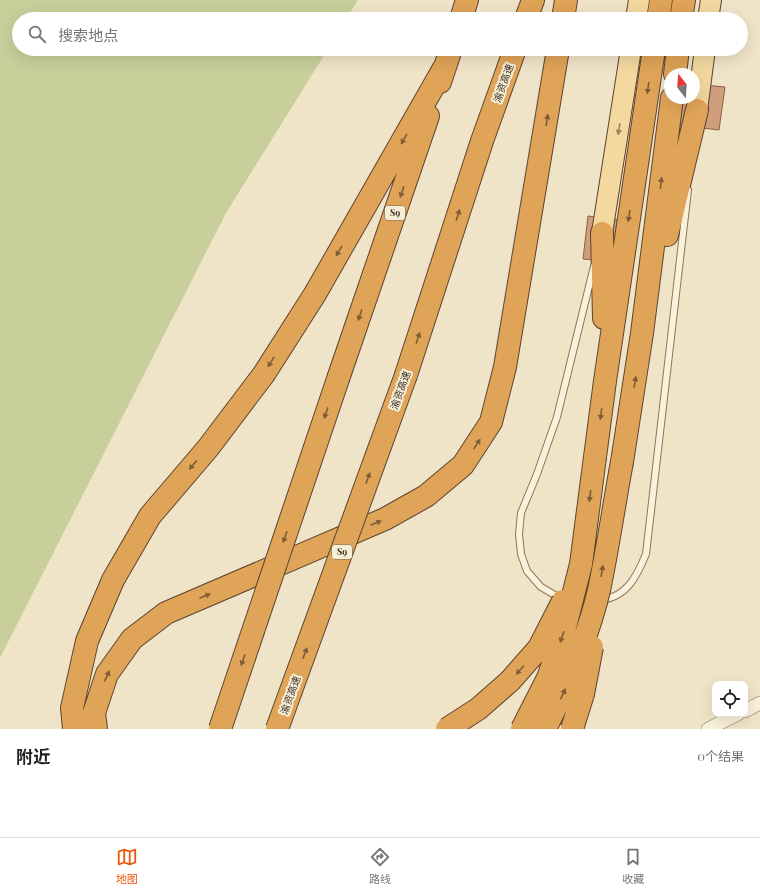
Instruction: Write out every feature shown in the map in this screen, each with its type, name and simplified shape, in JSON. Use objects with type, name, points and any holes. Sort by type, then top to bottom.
[{"type":"highway","points":[[463,12],[467,0]]},
{"type":"highway","points":[[529,12],[533,0]]},
{"type":"highway","points":[[564,12],[566,0]]},
{"type":"highway","points":[[659,12],[661,0]]},
{"type":"highway","points":[[683,12],[684,0]]},
{"type":"highway","name":"渝资高速","points":[[277,729],[406,376],[482,141],[512,56]]},
{"type":"highway","points":[[95,721],[107,674],[132,639],[166,613],[385,519],[426,496],[463,465],[491,422],[505,367],[557,56]]},
{"type":"highway","points":[[522,729],[548,678],[564,630],[581,564],[605,381],[653,56]]},
{"type":"highway","points":[[676,68],[677,56]]},
{"type":"highway","points":[[73,719],[87,641],[112,580],[150,516],[208,448],[264,374],[315,294],[448,59]]},
{"type":"highway","name":"S9","points":[[220,729],[448,59]]},
{"type":"highway","points":[[545,729],[565,690],[586,634],[589,598],[622,462],[642,333],[671,104]]},
{"type":"highway","points":[[642,333],[697,110]]},
{"type":"highway","points":[[602,233],[605,381]]},
{"type":"highway","points":[[447,729],[478,709],[510,681],[539,648],[581,564]]},
{"type":"highway","points":[[572,729],[583,694],[593,642],[589,598]]},
{"type":"main road","points":[[637,12],[639,0]]},
{"type":"main road","points":[[709,12],[711,0]]},
{"type":"main road","points":[[602,233],[630,56]]},
{"type":"main road","points":[[697,110],[704,56]]},
{"type":"street","points":[[748,709],[760,703]]},
{"type":"street","points":[[708,729],[732,717]]},
{"type":"lane","points":[[691,166],[697,110]]},
{"type":"lane","points":[[602,233],[557,417],[537,474],[521,513],[519,534],[521,554],[527,571],[541,587],[558,597],[611,599],[628,587],[638,574],[646,554],[689,182]]},
{"type":"green space","points":[[0,0],[358,0],[350,12],[12,12],[12,56],[324,56],[226,213],[0,658]]},
{"type":"building","points":[[700,85],[725,87],[719,130],[676,125],[678,104],[700,104]]},
{"type":"building","points":[[588,216],[621,220],[616,262],[583,259]]}]
